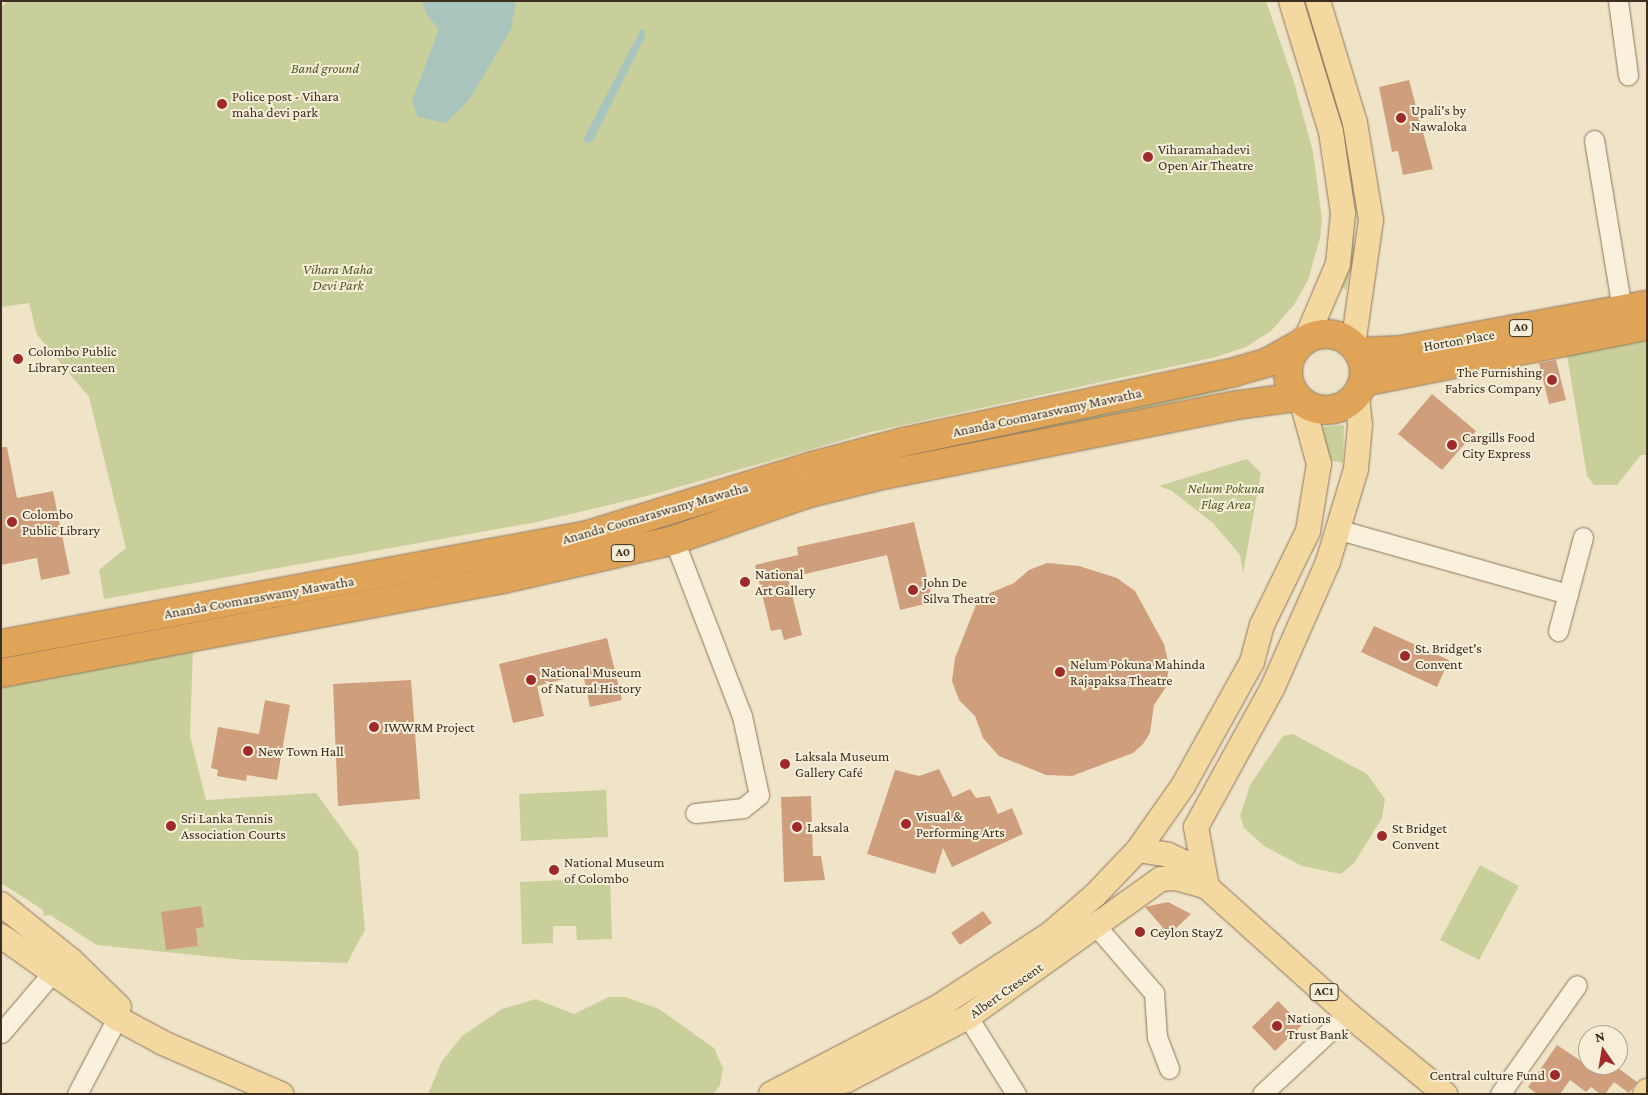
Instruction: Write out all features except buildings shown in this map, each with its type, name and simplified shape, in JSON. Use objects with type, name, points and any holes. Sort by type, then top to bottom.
[{"type":"highway","name":"Horton Place","points":[[1356,348],[1401,350],[1634,308]]},
{"type":"highway","name":"Horton Place","points":[[1360,389],[1647,326]]},
{"type":"highway","name":"A0","points":[[1302,342],[1331,334],[1356,348]]},
{"type":"highway","points":[[1300,399],[1288,376],[1292,354],[1302,342]]},
{"type":"highway","name":"Ananda Coomaraswamy Mawatha","points":[[1,644],[588,535],[812,466],[903,442],[1231,373],[1266,363],[1302,342]]},
{"type":"highway","points":[[1356,348],[1364,372],[1360,389]]},
{"type":"highway","name":"A0","points":[[1300,399],[1313,408],[1337,408],[1360,389]]},
{"type":"highway","name":"Ananda Coomaraswamy Mawatha","points":[[1,673],[503,579],[674,540],[806,494],[878,476],[1238,405],[1300,399]]},
{"type":"main road","points":[[1318,1],[1355,123],[1371,220],[1356,348]]},
{"type":"main road","points":[[1291,4],[1331,132],[1343,213],[1338,264],[1302,342]]},
{"type":"main road","points":[[1207,887],[1196,827],[1272,689],[1340,530],[1359,447],[1360,389]]},
{"type":"main road","name":"Albert Crescent","points":[[771,1094],[938,1007],[1050,934],[1095,895],[1138,850],[1167,807],[1252,662],[1262,625],[1308,531],[1319,464],[1300,399]]},
{"type":"main road","points":[[1167,807],[1177,824],[1196,827]]},
{"type":"main road","points":[[1138,850],[1178,858],[1207,887]]},
{"type":"main road","name":"Albert Crescent","points":[[793,1094],[849,1087],[968,1017],[1096,926],[1143,889],[1161,880],[1176,878],[1207,887]]},
{"type":"main road","name":"AC1","points":[[1207,887],[1348,1014],[1445,1094]]},
{"type":"main road","points":[[1,904],[71,960],[147,1034]]},
{"type":"main road","points":[[1,936],[117,1018],[248,1082],[281,1094]]},
{"type":"main road","points":[[996,997],[1003,965]]},
{"type":"street","points":[[1618,1],[1628,75]]},
{"type":"street","points":[[1594,140],[1634,308]]},
{"type":"street","points":[[1340,530],[1568,594]]},
{"type":"street","points":[[1558,630],[1583,537]]},
{"type":"street","points":[[674,540],[742,716],[759,795],[743,808],[695,813]]},
{"type":"street","points":[[1096,926],[1154,993],[1157,1037],[1169,1069]]},
{"type":"street","points":[[1,1033],[52,973]]},
{"type":"street","points":[[1500,1094],[1577,985]]},
{"type":"street","points":[[1262,1094],[1348,1014]]},
{"type":"street","points":[[968,1017],[1016,1094]]},
{"type":"street","points":[[77,1094],[117,1018]]},
{"type":"green space","name":"Vihara Maha Devi Park","points":[[8,1],[1266,1],[1294,82],[1313,152],[1322,220],[1320,238],[1308,280],[1294,305],[1271,331],[1246,347],[1216,357],[871,432],[647,496],[537,522],[104,599],[99,570],[126,548],[89,397],[37,335],[29,303],[1,307],[1,7]]},
{"type":"green space","points":[[1299,1],[1304,1],[1331,79],[1353,183],[1354,255],[1346,290],[1341,287],[1349,252]]},
{"type":"green space","points":[[1647,329],[1647,455],[1641,455],[1617,485],[1594,485],[1587,476],[1565,343]]},
{"type":"green space","points":[[1226,382],[1228,390],[859,471],[734,507],[731,499],[806,477]]},
{"type":"green space","points":[[1344,425],[1343,463],[1329,460],[1322,427]]},
{"type":"green space","name":"Nelum Pokuna Flag Area","points":[[1247,459],[1261,473],[1243,573],[1240,555],[1213,523],[1172,491],[1159,486]]},
{"type":"green space","name":"Sri Lanka Tennis Association Courts","points":[[193,649],[190,736],[206,800],[316,793],[358,851],[365,930],[347,963],[244,960],[97,945],[50,915],[44,916],[43,910],[1,883],[1,682]]},
{"type":"green space","points":[[1293,734],[1367,774],[1385,799],[1382,818],[1354,863],[1341,874],[1302,866],[1264,846],[1244,828],[1240,816],[1250,785],[1283,736]]},
{"type":"green space","points":[[606,790],[608,837],[521,841],[519,794]]},
{"type":"green space","points":[[1480,865],[1519,886],[1479,960],[1440,940]]},
{"type":"green space","points":[[610,878],[612,939],[577,940],[576,926],[553,926],[553,943],[522,944],[520,882]]},
{"type":"green space","points":[[609,997],[625,997],[659,1009],[714,1048],[723,1068],[720,1085],[713,1094],[428,1094],[442,1061],[462,1036],[502,1009],[536,999],[574,1014]]},
{"type":"water","points":[[422,1],[516,1],[511,29],[470,99],[446,123],[418,117],[412,101],[439,29],[426,14]]},
{"type":"water","points":[[641,29],[644,30],[645,37],[593,141],[586,144],[584,138]]},
{"type":"place","name":"Police post - Vihara maha devi park","points":[[222,104]]},
{"type":"place","name":"Upali's by Nawaloka","points":[[1401,118]]},
{"type":"place","name":"Viharamahadevi Open Air Theatre","points":[[1148,157]]},
{"type":"place","name":"Colombo Public Library canteen","points":[[18,359]]},
{"type":"place","name":"The Furnishing Fabrics Company","points":[[1552,380]]},
{"type":"place","name":"Cargills Food City Express","points":[[1452,445]]},
{"type":"place","name":"Colombo Public Library","points":[[12,522]]},
{"type":"place","name":"National Art Gallery","points":[[745,582]]},
{"type":"place","name":"John De Silva Theatre","points":[[913,590]]},
{"type":"place","name":"St. Bridget's Convent","points":[[1405,656]]},
{"type":"place","name":"Nelum Pokuna Mahinda Rajapaksa Theatre","points":[[1060,672]]},
{"type":"place","name":"National Museum of Natural History","points":[[531,680]]},
{"type":"place","name":"IWWRM Project","points":[[374,727]]},
{"type":"place","name":"New Town Hall","points":[[248,751]]},
{"type":"place","name":"Laksala Museum Gallery Café","points":[[785,764]]},
{"type":"place","name":"Visual & Performing Arts","points":[[906,824]]},
{"type":"place","name":"Sri Lanka Tennis Association Courts","points":[[171,826]]},
{"type":"place","name":"Laksala","points":[[797,827]]},
{"type":"place","name":"St Bridget Convent","points":[[1382,836]]},
{"type":"place","name":"National Museum of Colombo","points":[[554,870]]},
{"type":"place","name":"Ceylon StayZ","points":[[1140,932]]},
{"type":"place","name":"Nations Trust Bank","points":[[1277,1026]]},
{"type":"place","name":"Central culture Fund","points":[[1555,1075]]},
{"type":"park label","name":"Band ground","points":[[325,68]]}]
